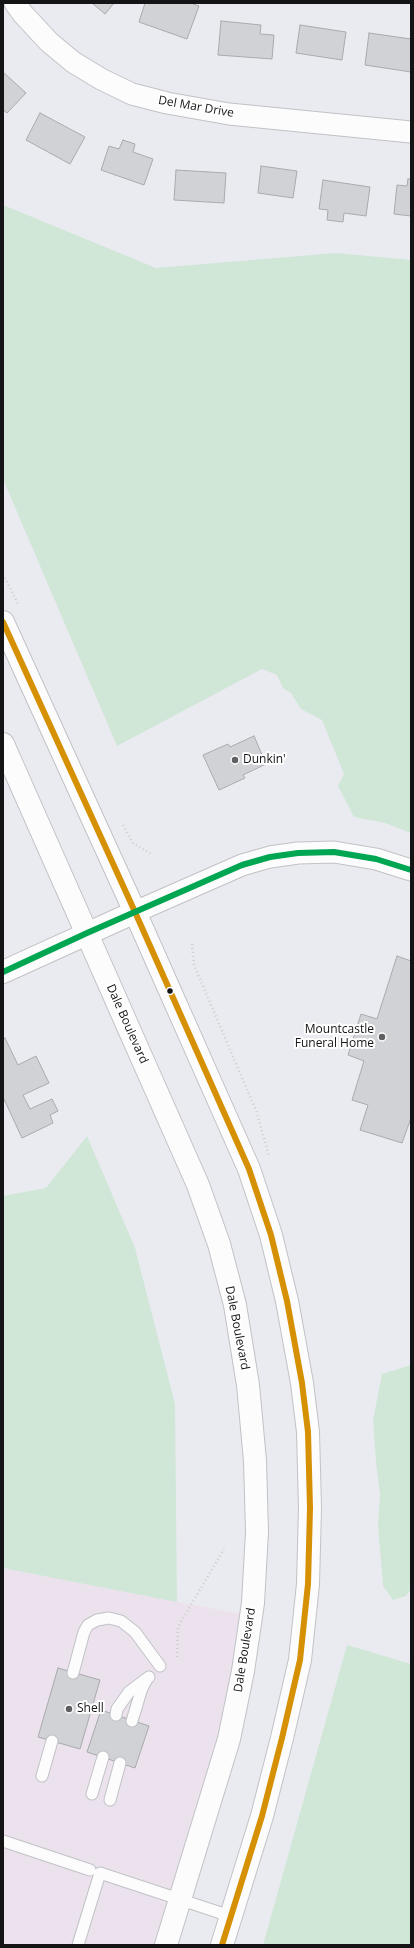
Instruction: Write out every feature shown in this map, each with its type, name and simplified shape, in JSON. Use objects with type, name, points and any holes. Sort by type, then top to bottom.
[{"type":"main road","points":[[3,622],[135,912],[249,1169],[271,1235],[287,1300],[302,1383],[308,1432],[310,1508],[308,1577],[300,1660],[262,1816],[222,1945]]},
{"type":"main road","name":"Dale Boulevard","points":[[3,744],[198,1185],[219,1244],[235,1305],[248,1385],[255,1453],[257,1532],[252,1603],[244,1671],[229,1739],[166,1945]]},
{"type":"main road","points":[[3,972],[135,912]]},
{"type":"street","name":"Del Mar Drive","points":[[16,3],[23,14],[49,42],[73,62],[101,79],[132,94],[167,103],[229,114],[411,132]]},
{"type":"street","points":[[135,912],[242,865],[270,857],[298,853],[334,852],[376,859],[411,870]]},
{"type":"lane","points":[[73,1673],[84,1632],[88,1625],[97,1620],[109,1618],[121,1621],[135,1632],[160,1666]]},
{"type":"lane","points":[[116,1715],[122,1701],[129,1692],[149,1677],[142,1688],[132,1721]]},
{"type":"lane","points":[[42,1776],[52,1741]]},
{"type":"lane","points":[[92,1794],[103,1758]]},
{"type":"lane","points":[[110,1800],[120,1763]]},
{"type":"lane","points":[[3,1841],[90,1870]]},
{"type":"lane","points":[[78,1945],[100,1873],[230,1916]]},
{"type":"path","points":[[177,1657],[178,1627],[224,1549]]},
{"type":"shaded area","points":[[3,1568],[251,1616],[166,1945],[3,1945]]},
{"type":"green space","points":[[3,205],[156,268],[336,253],[411,260],[411,833],[385,823],[354,817],[338,786],[344,774],[322,720],[301,709],[291,693],[283,688],[277,675],[262,669],[117,746],[3,479]]},
{"type":"green space","points":[[87,1136],[135,1248],[175,1404],[177,1602],[3,1568],[3,1196],[46,1188]]},
{"type":"green space","points":[[411,1365],[411,1589],[406,1596],[393,1600],[383,1586],[378,1525],[380,1495],[373,1420],[382,1374]]},
{"type":"green space","points":[[347,1645],[411,1664],[411,1945],[263,1945]]},
{"type":"building","points":[[92,3],[114,3],[105,14]]},
{"type":"building","points":[[145,3],[191,3],[199,6],[187,39],[139,22]]},
{"type":"building","points":[[221,21],[261,25],[260,34],[274,35],[272,59],[218,55]]},
{"type":"building","points":[[300,25],[346,32],[342,60],[296,53]]},
{"type":"building","points":[[369,33],[411,39],[411,72],[365,65]]},
{"type":"building","points":[[3,72],[26,93],[7,113],[3,110]]},
{"type":"building","points":[[40,113],[85,137],[70,164],[26,140]]},
{"type":"building","points":[[123,140],[135,144],[133,152],[153,159],[144,185],[101,170],[109,146],[119,149]]},
{"type":"building","points":[[261,166],[297,171],[293,198],[258,193]]},
{"type":"building","points":[[176,170],[226,173],[224,203],[174,200]]},
{"type":"building","points":[[408,179],[411,179],[411,216],[394,214],[397,185],[407,186]]},
{"type":"building","points":[[323,180],[370,187],[366,216],[344,213],[343,222],[327,220],[328,210],[319,209]]},
{"type":"building","name":"Dunkin'","points":[[254,736],[266,764],[243,775],[245,778],[219,790],[203,755],[228,744],[230,747]]},
{"type":"building","name":"Mountcastle Funeral Home","points":[[397,956],[411,961],[411,1118],[402,1143],[360,1130],[368,1105],[352,1100],[364,1061],[348,1055],[361,1014],[377,1019]]},
{"type":"building","points":[[5,1038],[18,1065],[36,1056],[49,1083],[23,1095],[30,1109],[52,1099],[58,1111],[50,1115],[53,1123],[22,1138],[3,1097],[3,1039]]},
{"type":"building","name":"Shell","points":[[58,1668],[100,1680],[80,1749],[38,1737]]},
{"type":"building","name":"Shell","points":[[101,1710],[149,1726],[135,1768],[87,1752]]},
{"type":"transit line","points":[[3,622],[135,912],[249,1169],[271,1235],[287,1301],[302,1383],[308,1432],[310,1508],[308,1584],[300,1660],[262,1816],[222,1945]]},
{"type":"transit line","points":[[3,972],[87,933],[242,865],[270,857],[298,853],[334,852],[376,859],[411,870]]},
{"type":"place","name":"Dunkin'","points":[[235,760]]},
{"type":"place","name":"Mountcastle Funeral Home","points":[[382,1037]]},
{"type":"place","name":"Shell","points":[[69,1709]]}]
